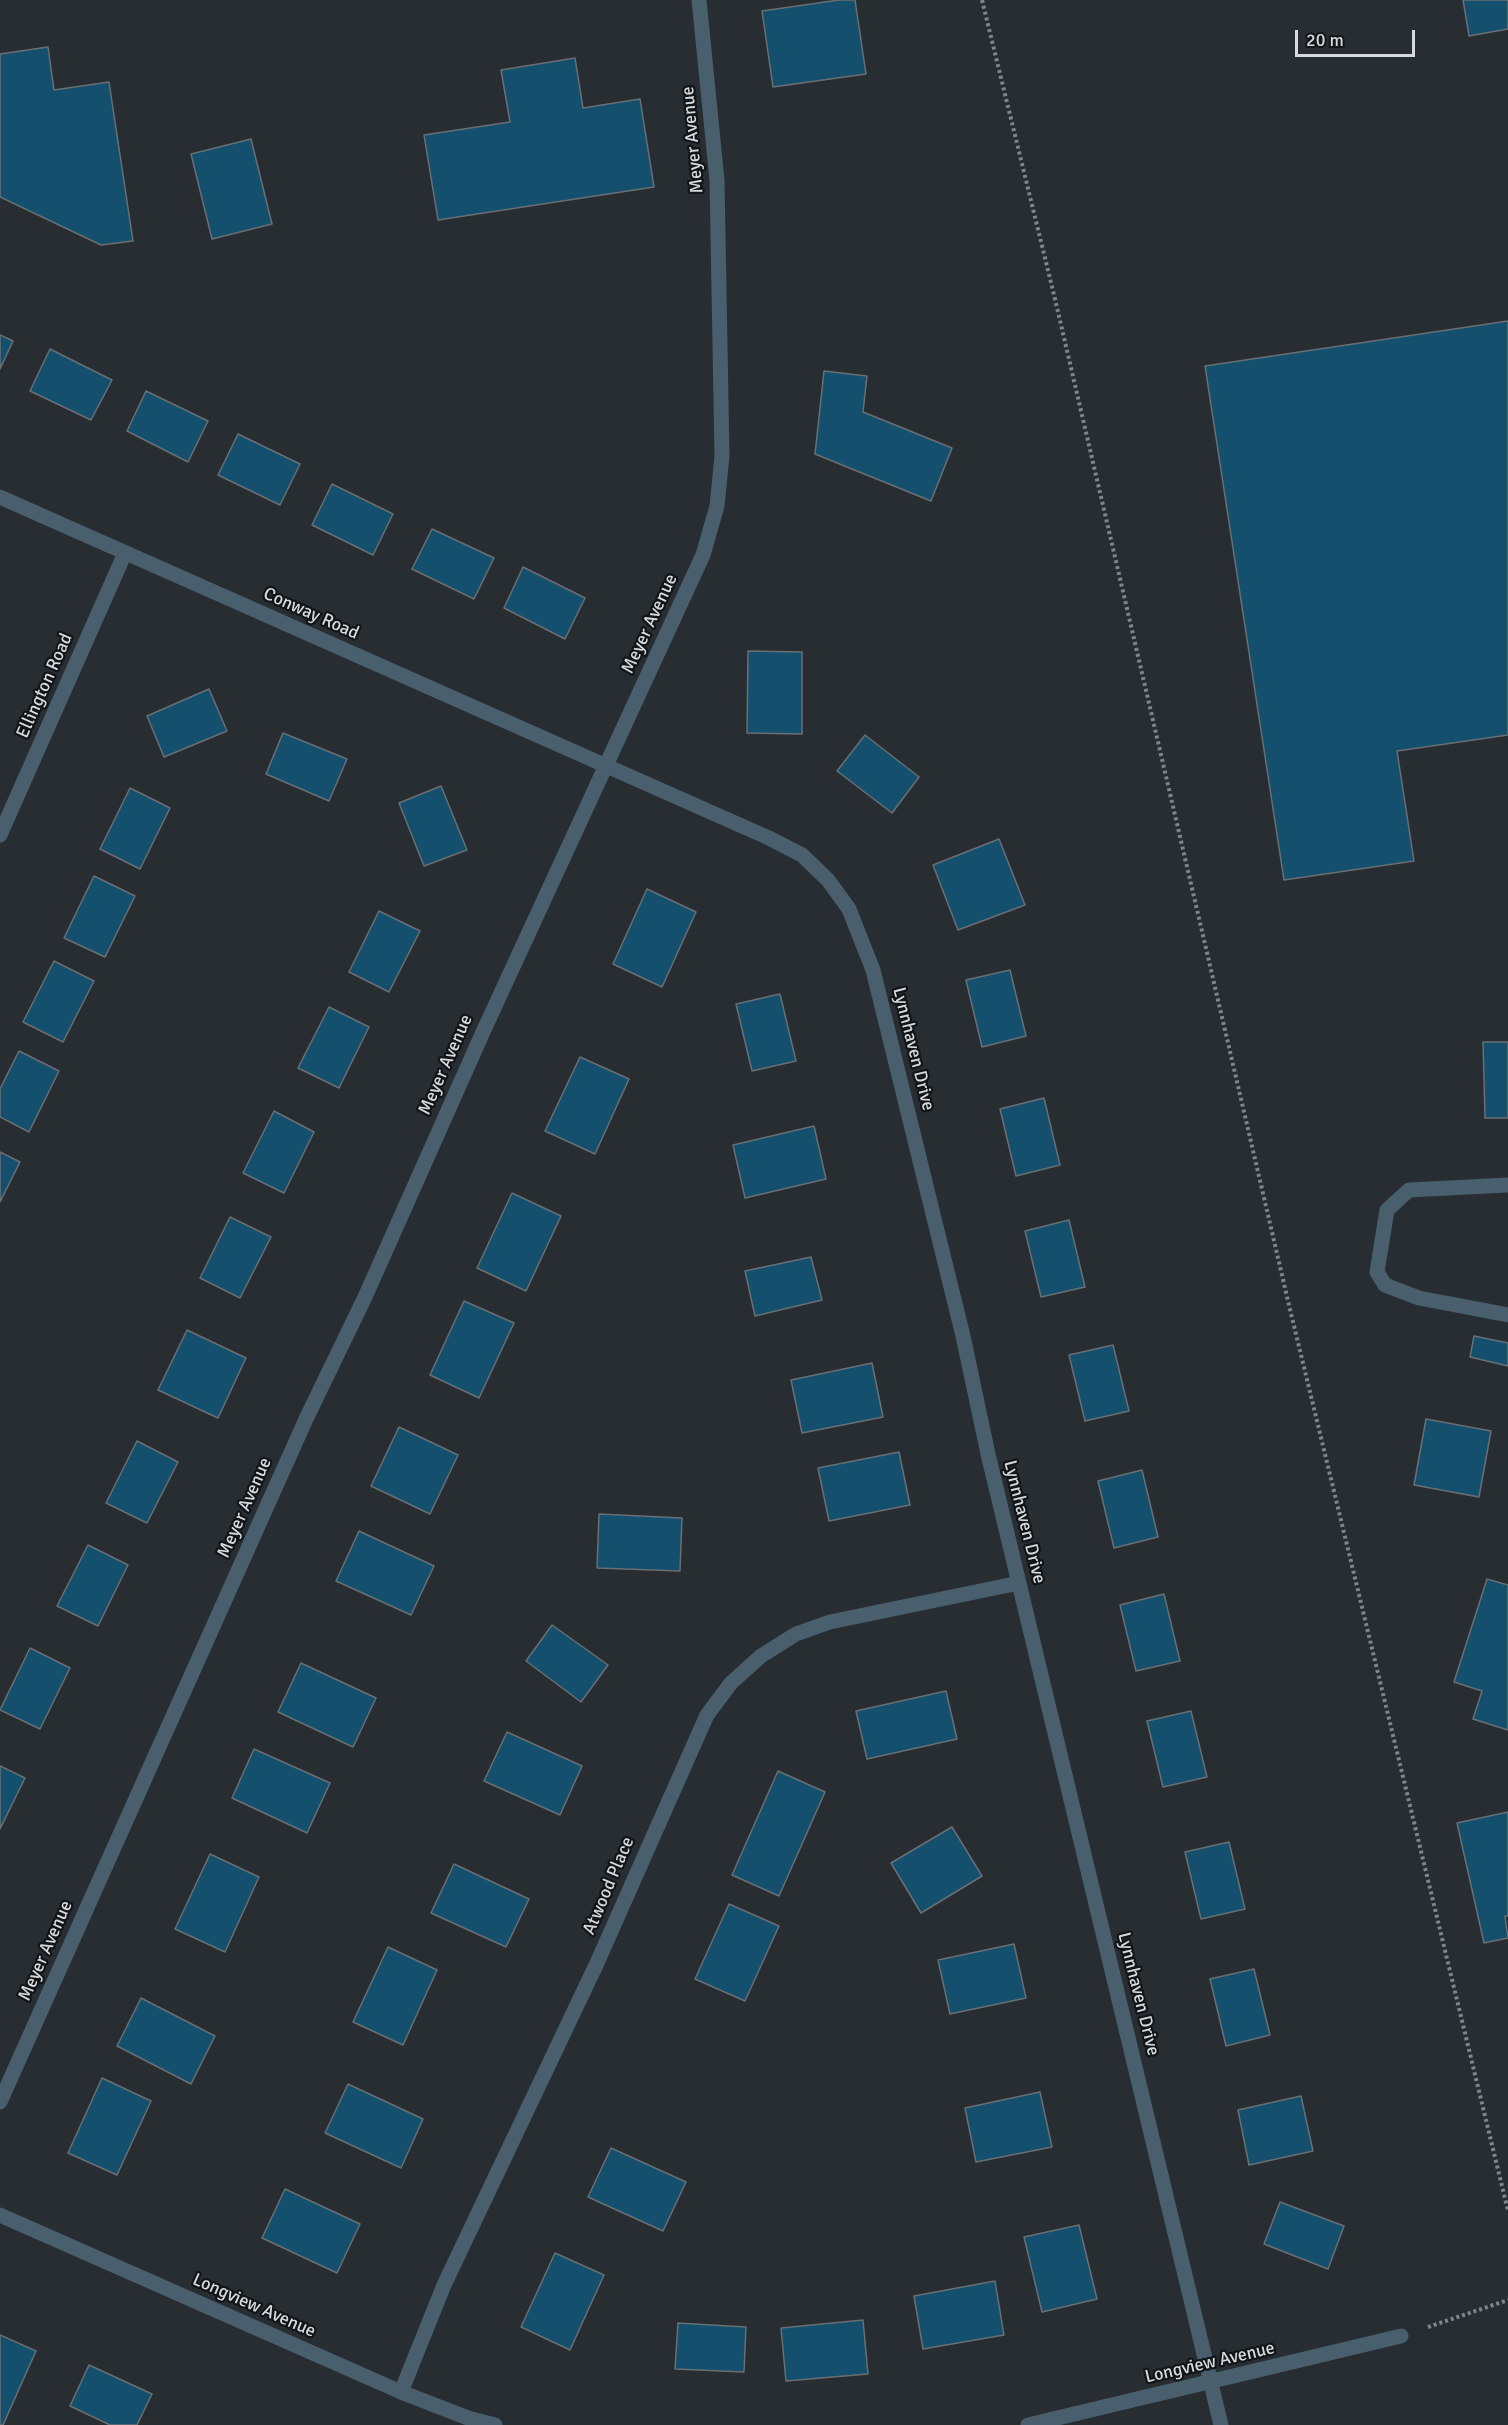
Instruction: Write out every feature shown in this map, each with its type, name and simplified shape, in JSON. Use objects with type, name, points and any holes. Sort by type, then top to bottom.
[{"type":"street","name":"Meyer Avenue","points":[[0,2102],[301,1430],[365,1297],[483,1032],[703,555],[717,506],[722,456],[717,180],[699,0]]},
{"type":"street","name":"Conway Road","points":[[0,497],[606,767]]},
{"type":"street","name":"Ellington Road","points":[[0,835],[125,553]]},
{"type":"street","name":"Lynnhaven Drive","points":[[606,767],[769,838],[802,855],[828,880],[849,909],[873,970],[963,1336],[987,1454],[1221,2425]]},
{"type":"street","points":[[1508,1185],[1409,1190],[1387,1210],[1377,1272],[1385,1285],[1419,1298],[1508,1315]]},
{"type":"street","name":"Atwood Place","points":[[401,2392],[444,2285],[597,1963],[707,1715],[731,1683],[761,1656],[796,1634],[830,1622],[1019,1583]]},
{"type":"street","name":"Longview Avenue","points":[[0,2215],[401,2392],[468,2418],[495,2425]]},
{"type":"street","name":"Longview Avenue","points":[[1028,2425],[1212,2383],[1401,2336]]},
{"type":"path","points":[[982,0],[1055,299],[1288,1301],[1508,2211]]},
{"type":"path","points":[[1401,2336],[1508,2300]]},
{"type":"building","points":[[839,0],[855,0],[866,74],[773,87],[762,11]]},
{"type":"building","points":[[1463,0],[1508,0],[1508,29],[1469,36]]},
{"type":"building","points":[[48,47],[54,90],[109,82],[133,241],[101,245],[0,197],[0,54]]},
{"type":"building","points":[[575,58],[583,108],[640,99],[654,187],[438,220],[424,135],[510,122],[501,70]]},
{"type":"building","points":[[251,139],[272,224],[212,239],[191,154]]},
{"type":"building","points":[[1508,321],[1508,735],[1397,751],[1414,861],[1284,880],[1205,366]]},
{"type":"building","points":[[0,335],[13,341],[0,369]]},
{"type":"building","points":[[50,349],[112,380],[91,420],[30,391]]},
{"type":"building","points":[[824,371],[867,376],[863,412],[952,448],[931,501],[815,454]]},
{"type":"building","points":[[146,391],[208,421],[188,462],[127,431]]},
{"type":"building","points":[[238,434],[300,464],[280,505],[218,475]]},
{"type":"building","points":[[332,484],[393,514],[373,555],[312,525]]},
{"type":"building","points":[[432,529],[494,558],[474,599],[412,569]]},
{"type":"building","points":[[523,567],[585,598],[565,639],[504,608]]},
{"type":"building","points":[[748,651],[802,652],[802,734],[747,733]]},
{"type":"building","points":[[209,689],[227,731],[164,757],[147,716]]},
{"type":"building","points":[[283,733],[347,759],[329,801],[266,774]]},
{"type":"building","points":[[865,735],[919,777],[892,813],[837,771]]},
{"type":"building","points":[[441,786],[467,850],[424,866],[399,803]]},
{"type":"building","points":[[130,788],[170,808],[140,869],[100,849]]},
{"type":"building","points":[[999,839],[1025,905],[958,930],[933,865]]},
{"type":"building","points":[[94,876],[135,896],[105,957],[64,938]]},
{"type":"building","points":[[647,889],[696,912],[662,987],[613,964]]},
{"type":"building","points":[[379,911],[420,931],[389,992],[349,972]]},
{"type":"building","points":[[54,961],[94,981],[63,1042],[23,1022]]},
{"type":"building","points":[[1010,970],[1026,1036],[982,1047],[966,980]]},
{"type":"building","points":[[780,994],[796,1061],[752,1071],[736,1004]]},
{"type":"building","points":[[329,1007],[369,1027],[339,1088],[298,1068]]},
{"type":"building","points":[[1483,1042],[1508,1042],[1508,1118],[1485,1118]]},
{"type":"building","points":[[19,1051],[59,1071],[29,1132],[0,1117],[0,1089]]},
{"type":"building","points":[[580,1057],[629,1079],[595,1154],[545,1131]]},
{"type":"building","points":[[1044,1098],[1060,1165],[1016,1176],[1000,1109]]},
{"type":"building","points":[[274,1111],[314,1132],[284,1193],[243,1173]]},
{"type":"building","points":[[814,1126],[826,1179],[745,1198],[733,1145]]},
{"type":"building","points":[[0,1152],[20,1162],[0,1202]]},
{"type":"building","points":[[512,1193],[561,1216],[526,1291],[477,1268]]},
{"type":"building","points":[[230,1217],[271,1237],[240,1298],[200,1278]]},
{"type":"building","points":[[1069,1220],[1085,1287],[1041,1297],[1025,1231]]},
{"type":"building","points":[[811,1257],[822,1300],[755,1316],[745,1271]]},
{"type":"building","points":[[464,1301],[514,1323],[479,1398],[430,1375]]},
{"type":"building","points":[[187,1330],[246,1358],[218,1418],[158,1390]]},
{"type":"building","points":[[1474,1336],[1508,1343],[1508,1366],[1470,1357]]},
{"type":"building","points":[[1113,1345],[1129,1411],[1085,1421],[1069,1355]]},
{"type":"building","points":[[872,1363],[883,1417],[802,1433],[791,1380]]},
{"type":"building","points":[[1426,1419],[1491,1431],[1479,1497],[1414,1485]]},
{"type":"building","points":[[399,1427],[458,1455],[430,1514],[371,1486]]},
{"type":"building","points":[[137,1441],[178,1462],[147,1523],[106,1503]]},
{"type":"building","points":[[899,1452],[910,1505],[829,1521],[818,1468]]},
{"type":"building","points":[[1142,1470],[1158,1537],[1114,1548],[1098,1481]]},
{"type":"building","points":[[599,1514],[682,1518],[680,1571],[597,1568]]},
{"type":"building","points":[[359,1531],[434,1566],[411,1615],[336,1581]]},
{"type":"building","points":[[88,1545],[128,1565],[98,1626],[57,1606]]},
{"type":"building","points":[[1487,1579],[1508,1585],[1508,1730],[1473,1719],[1482,1691],[1454,1682]]},
{"type":"building","points":[[1164,1594],[1180,1661],[1136,1671],[1120,1605]]},
{"type":"building","points":[[552,1625],[608,1665],[581,1702],[526,1661]]},
{"type":"building","points":[[30,1648],[70,1668],[40,1729],[0,1710]]},
{"type":"building","points":[[301,1663],[376,1698],[353,1747],[278,1712]]},
{"type":"building","points":[[946,1691],[957,1739],[867,1759],[856,1711]]},
{"type":"building","points":[[1191,1711],[1207,1777],[1163,1787],[1147,1721]]},
{"type":"building","points":[[507,1732],[582,1766],[560,1815],[484,1781]]},
{"type":"building","points":[[254,1749],[330,1783],[307,1833],[232,1798]]},
{"type":"building","points":[[0,1766],[25,1778],[0,1829]]},
{"type":"building","points":[[778,1771],[825,1792],[779,1896],[732,1875]]},
{"type":"building","points":[[1508,1812],[1508,1916],[1505,1916],[1508,1938],[1484,1943],[1457,1823]]},
{"type":"building","points":[[952,1827],[982,1876],[921,1913],[891,1863]]},
{"type":"building","points":[[1229,1842],[1245,1909],[1201,1919],[1185,1852]]},
{"type":"building","points":[[210,1854],[259,1877],[225,1952],[175,1929]]},
{"type":"building","points":[[454,1864],[529,1899],[506,1947],[431,1913]]},
{"type":"building","points":[[729,1904],[779,1926],[745,2001],[695,1979]]},
{"type":"building","points":[[1014,1944],[1026,1998],[950,2014],[938,1960]]},
{"type":"building","points":[[388,1947],[437,1970],[403,2045],[353,2022]]},
{"type":"building","points":[[1254,1969],[1270,2035],[1226,2046],[1210,1979]]},
{"type":"building","points":[[141,1998],[215,2036],[191,2084],[117,2046]]},
{"type":"building","points":[[102,2078],[151,2101],[117,2175],[68,2153]]},
{"type":"building","points":[[348,2084],[423,2119],[401,2168],[325,2133]]},
{"type":"building","points":[[1040,2092],[1052,2147],[976,2162],[965,2108]]},
{"type":"building","points":[[1301,2096],[1313,2151],[1249,2165],[1238,2110]]},
{"type":"building","points":[[611,2148],[686,2182],[663,2231],[588,2197]]},
{"type":"building","points":[[285,2189],[360,2224],[337,2273],[262,2238]]},
{"type":"building","points":[[1280,2202],[1344,2226],[1328,2269],[1264,2244]]},
{"type":"building","points":[[1079,2225],[1097,2299],[1042,2312],[1024,2237]]},
{"type":"building","points":[[555,2253],[604,2275],[570,2350],[521,2327]]},
{"type":"building","points":[[995,2281],[1004,2335],[923,2349],[914,2296]]},
{"type":"building","points":[[863,2320],[868,2374],[786,2381],[781,2328]]},
{"type":"building","points":[[678,2323],[746,2327],[744,2372],[675,2369]]},
{"type":"building","points":[[0,2335],[36,2351],[3,2425],[0,2425]]},
{"type":"building","points":[[89,2365],[152,2394],[137,2425],[110,2425],[70,2406]]}]
